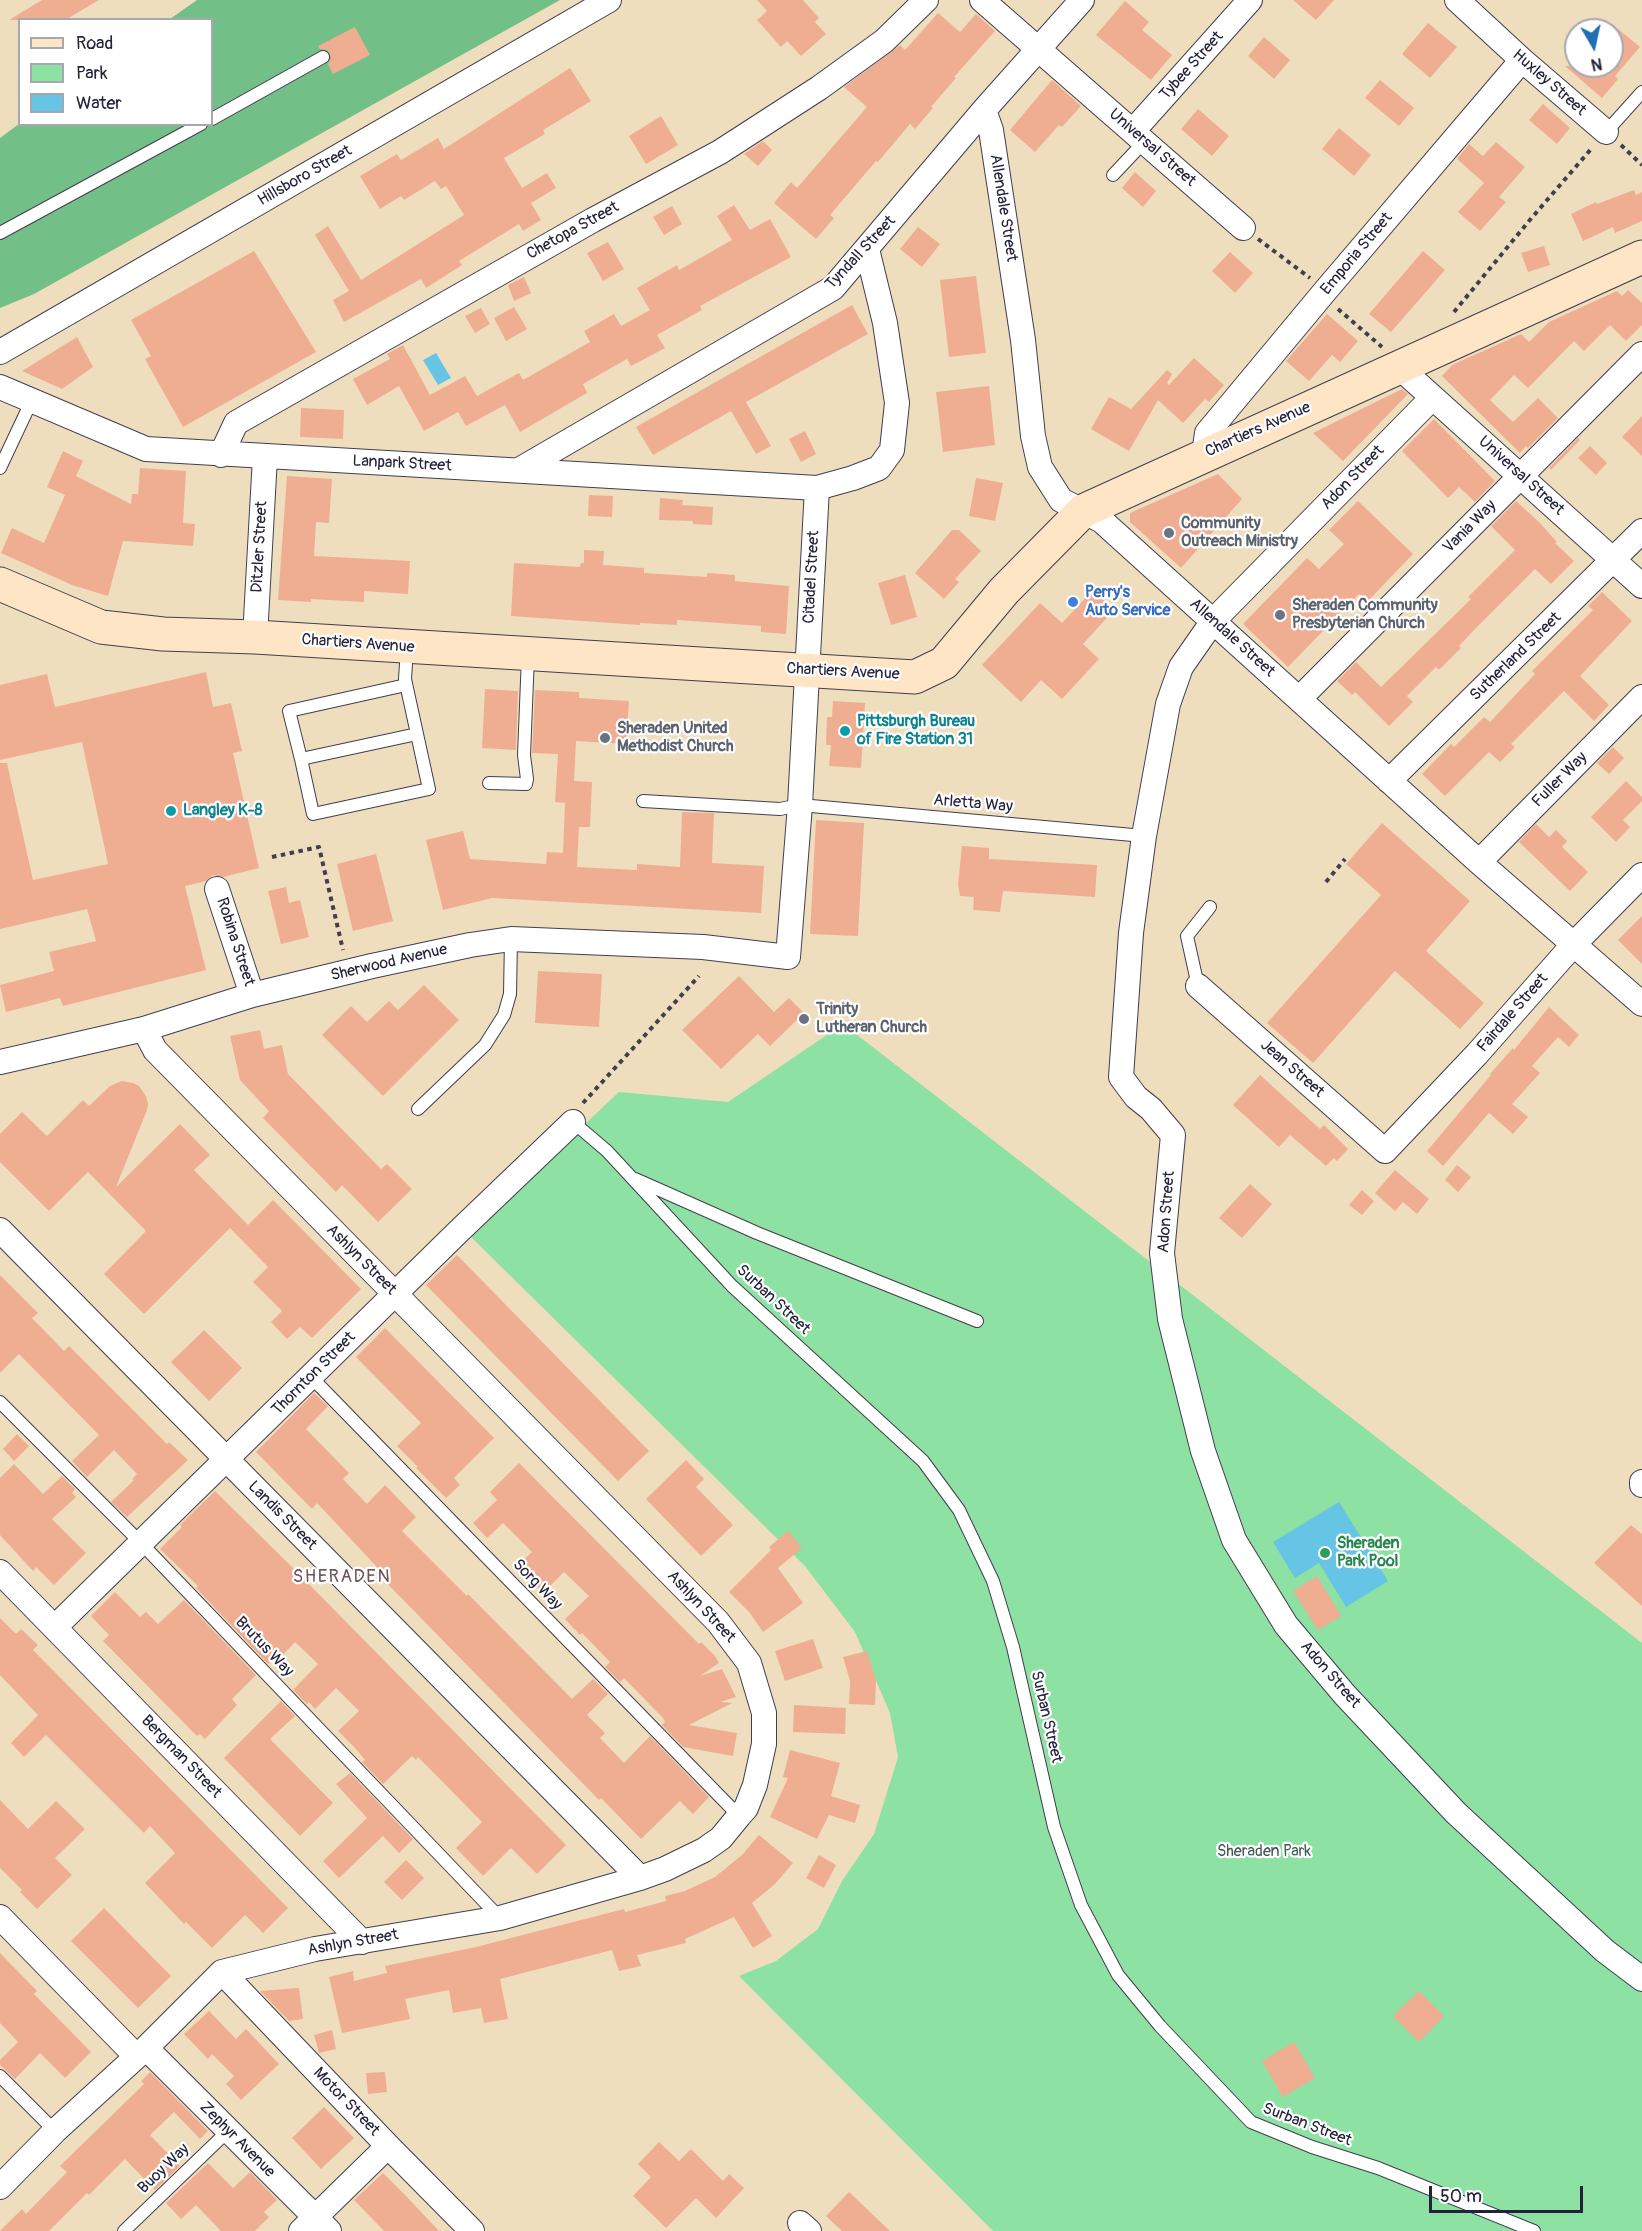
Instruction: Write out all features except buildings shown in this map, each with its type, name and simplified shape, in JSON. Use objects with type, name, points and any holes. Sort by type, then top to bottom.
[{"type":"street","name":"Hillsboro Street","points":[[0,352],[609,0]]},
{"type":"street","name":"Chetopa Street","points":[[221,455],[236,423],[593,220],[720,152],[819,88],[884,41],[926,0]]},
{"type":"street","name":"Universal Street","points":[[982,0],[1243,228]]},
{"type":"street","name":"Tyndall Street","points":[[519,470],[833,288],[984,110],[1082,0]]},
{"type":"street","name":"Tybee Street","points":[[1139,136],[1250,0]]},
{"type":"street","name":"Huxley Street","points":[[1457,0],[1522,60],[1606,132]]},
{"type":"street","name":"Emporia Street","points":[[1204,454],[1207,434],[1522,60]]},
{"type":"street","name":"Allendale Street","points":[[984,110],[991,130],[1023,340],[1033,436],[1040,467],[1061,500],[1102,521],[1389,782],[1642,1004]]},
{"type":"street","points":[[817,488],[879,468],[892,450],[897,404],[885,323],[867,249]]},
{"type":"street","name":"Chartiers Avenue","points":[[0,584],[101,627],[163,633],[915,677],[944,663],[1004,591],[1083,511],[1204,454],[1642,257]]},
{"type":"street","name":"Vania Way","points":[[1299,699],[1642,354]]},
{"type":"street","name":"Universal Street","points":[[1399,367],[1642,586]]},
{"type":"street","name":"Lanpark Street","points":[[0,387],[146,449],[266,458],[817,488]]},
{"type":"street","name":"Adon Street","points":[[1432,398],[1213,621],[1181,667],[1168,704],[1144,836],[1131,933],[1121,1077],[1136,1097],[1151,1108],[1173,1135],[1162,1253],[1170,1319],[1203,1451],[1234,1540],[1286,1625],[1345,1695],[1456,1813],[1588,1936],[1642,1979]]},
{"type":"street","name":"Ditzler Street","points":[[255,637],[266,458]]},
{"type":"street","name":"Citadel Street","points":[[788,957],[800,805],[817,488]]},
{"type":"street","name":"Sutherland Street","points":[[1389,782],[1642,531]]},
{"type":"street","name":"Fuller Way","points":[[1479,862],[1642,697]]},
{"type":"street","name":"Fairdale Street","points":[[1385,1151],[1477,1054],[1573,945],[1642,875]]},
{"type":"street","name":"Robina Street","points":[[217,889],[252,995]]},
{"type":"street","name":"Sherwood Avenue","points":[[0,1062],[144,1029],[252,995],[470,945],[511,939],[703,947],[788,957]]},
{"type":"street","name":"Jean Street","points":[[1198,986],[1385,1151]]},
{"type":"street","name":"Ashlyn Street","points":[[144,1029],[156,1050],[718,1622],[748,1663],[764,1713],[764,1744],[755,1785],[746,1808],[721,1838],[704,1850],[640,1878],[500,1918],[315,1949],[222,1972]]},
{"type":"street","name":"Thornton Street","points":[[55,1627],[573,1122]]},
{"type":"street","name":"Landis Street","points":[[0,1230],[640,1878]]},
{"type":"street","name":"Bergman Street","points":[[0,1572],[362,1942]]},
{"type":"street","name":"Zephyr Avenue","points":[[0,1917],[141,2052],[228,2131],[315,2226]]},
{"type":"street","points":[[0,2187],[55,2131],[141,2052],[222,1972]]},
{"type":"street","name":"Motor Street","points":[[222,1972],[472,2231]]},
{"type":"street","points":[[315,2226],[388,2146]]},
{"type":"lane","points":[[213,117],[323,57]]},
{"type":"lane","points":[[1606,132],[1642,92]]},
{"type":"lane","points":[[0,233],[197,126]]},
{"type":"lane","name":"Tybee Street","points":[[1113,174],[1139,136]]},
{"type":"lane","points":[[0,468],[32,400]]},
{"type":"lane","points":[[406,685],[290,711],[313,813],[429,789],[406,685],[407,647]]},
{"type":"lane","points":[[489,783],[526,784],[524,755],[528,654]]},
{"type":"lane","points":[[301,759],[417,734]]},
{"type":"lane","name":"Arletta Way","points":[[643,801],[780,810],[800,805],[1144,836]]},
{"type":"lane","points":[[1198,986],[1187,936],[1210,908]]},
{"type":"lane","points":[[418,1109],[485,1045],[504,1015],[510,994],[511,939]]},
{"type":"lane","name":"Surban Street","points":[[573,1122],[607,1151],[732,1286],[923,1461],[959,1510],[993,1581],[1013,1647],[1054,1827],[1081,1905],[1118,1975],[1160,2026],[1251,2122],[1312,2147],[1378,2168],[1534,2231]]},
{"type":"lane","points":[[628,1176],[779,1242],[977,1321]]},
{"type":"lane","name":"Sorg Way","points":[[311,1377],[739,1816]]},
{"type":"lane","name":"Brutus Way","points":[[0,1402],[141,1543],[500,1918]]},
{"type":"lane","points":[[0,2076],[55,2131]]},
{"type":"lane","name":"Buoy Way","points":[[124,2231],[228,2131]]},
{"type":"path","points":[[1450,343],[1443,326],[1528,221],[1606,132],[1642,165]]},
{"type":"path","points":[[1243,228],[1326,290],[1331,302],[1386,350],[1399,367]]},
{"type":"path","points":[[272,857],[319,847],[348,972]]},
{"type":"path","points":[[1326,882],[1345,860]]},
{"type":"path","points":[[573,1122],[585,1100],[699,976]]},
{"type":"green space","points":[[197,0],[560,0],[34,294],[0,308],[0,138],[18,125],[213,126],[213,18],[171,18]]},
{"type":"green space","name":"Sheraden Park","points":[[843,1024],[1642,1643],[1642,2231],[993,2231],[739,1976],[776,1961],[818,1929],[842,1881],[874,1834],[898,1757],[890,1713],[855,1632],[805,1566],[468,1234],[619,1092],[728,1102]]},
{"type":"water","points":[[436,353],[451,378],[438,385],[423,360]]},
{"type":"water","name":"Sheraden Park Pool","points":[[1339,1502],[1388,1581],[1346,1607],[1319,1563],[1295,1578],[1273,1542]]},
{"type":"place","name":"Community Outreach Ministry","points":[[1169,533]]},
{"type":"place","name":"Perry's Auto Service","points":[[1073,602]]},
{"type":"place","name":"Sheraden Community Presbyterian Church","points":[[1280,615]]},
{"type":"place","name":"Pittsburgh Bureau of Fire Station 31","points":[[845,731]]},
{"type":"place","name":"Sheraden United Methodist Church","points":[[605,738]]},
{"type":"place","name":"Langley K-8","points":[[171,811]]},
{"type":"place","name":"Trinity Lutheran Church","points":[[804,1019]]},
{"type":"place","name":"Sheraden Park Pool","points":[[1325,1553]]},
{"type":"district","name":"SHERADEN","points":[[342,1577]]}]
